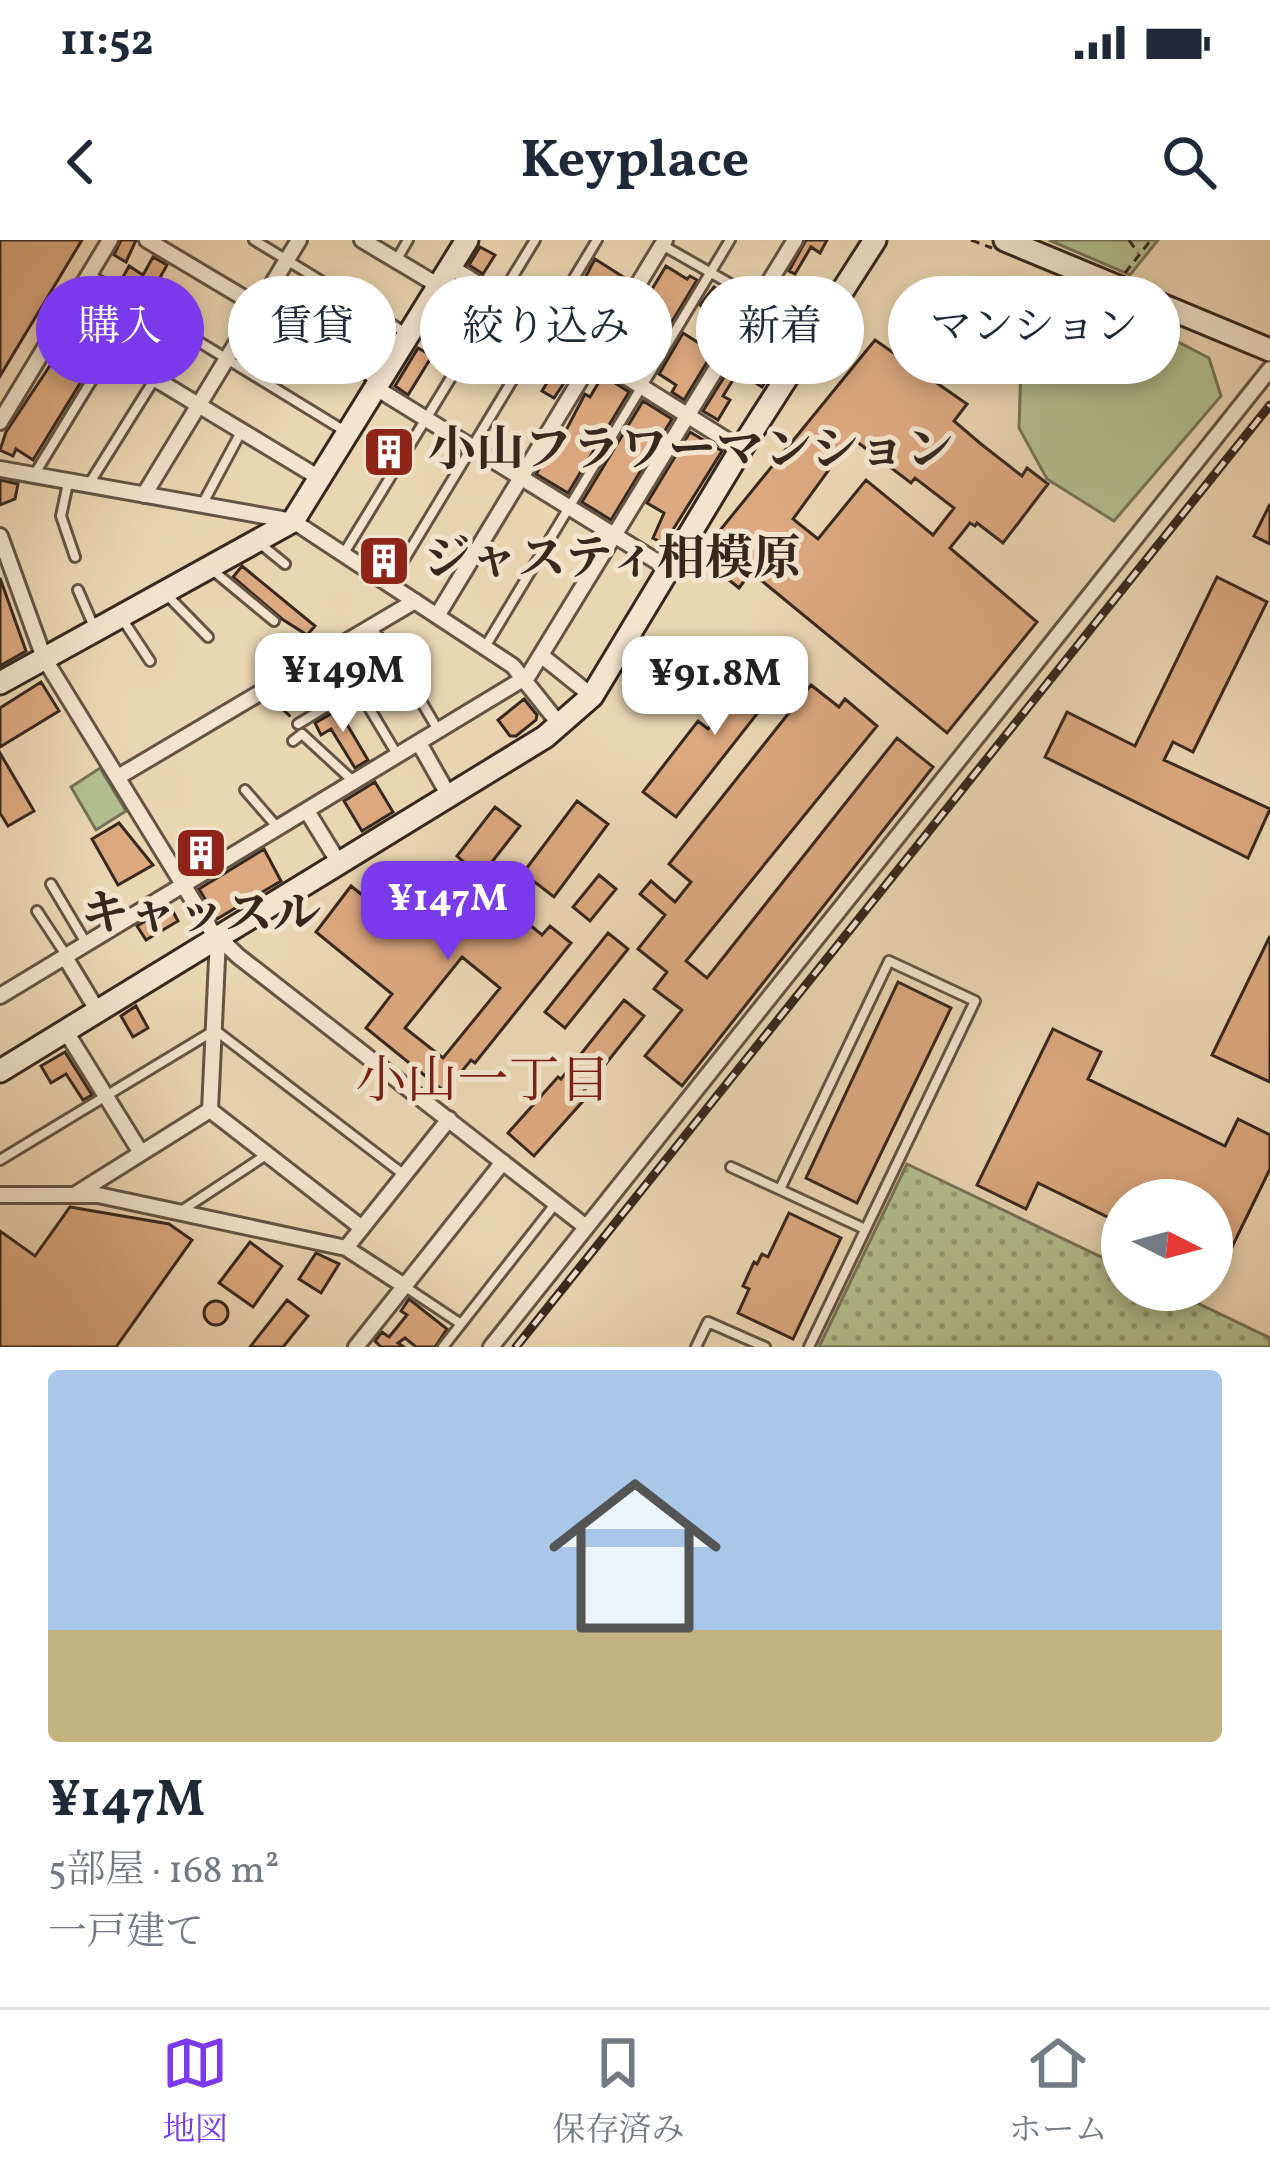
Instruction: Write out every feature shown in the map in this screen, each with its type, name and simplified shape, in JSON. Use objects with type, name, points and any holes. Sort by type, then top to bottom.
[{"type":"street","points":[[88,274],[110,240]]},
{"type":"street","points":[[147,240],[228,289]]},
{"type":"street","points":[[277,276],[298,240]]},
{"type":"street","points":[[362,240],[396,261],[445,276],[467,240]]},
{"type":"street","points":[[773,276],[795,240]]},
{"type":"street","points":[[852,276],[875,240]]},
{"type":"street","points":[[1005,240],[1270,350]]},
{"type":"street","points":[[642,276],[663,242]]},
{"type":"street","points":[[396,356],[420,317]]},
{"type":"street","points":[[144,495],[228,357]]},
{"type":"street","points":[[0,422],[36,363]]},
{"type":"street","points":[[491,1347],[1270,369]]},
{"type":"street","points":[[165,384],[321,479]]},
{"type":"street","points":[[0,683],[293,521],[378,384],[426,419],[668,568]]},
{"type":"street","points":[[437,616],[577,384]]},
{"type":"street","points":[[639,384],[741,449]]},
{"type":"street","points":[[0,996],[524,680],[706,384]]},
{"type":"street","points":[[0,1071],[560,725],[592,696],[782,384]]},
{"type":"street","points":[[0,469],[293,521],[513,666],[560,725]]},
{"type":"street","points":[[0,536],[44,658],[218,938],[586,1227]]},
{"type":"street","points":[[118,777],[416,602]]},
{"type":"street","points":[[542,656],[592,696]]},
{"type":"street","points":[[419,743],[449,796]]},
{"type":"street","points":[[307,811],[339,862]]},
{"type":"street","points":[[210,1110],[218,938]]},
{"type":"street","points":[[65,956],[97,1010]]},
{"type":"street","points":[[65,1030],[141,1153]]},
{"type":"street","points":[[75,1195],[210,1110]]},
{"type":"street","points":[[210,1110],[362,1228]]},
{"type":"street","points":[[346,1248],[449,1119]]},
{"type":"street","points":[[356,1347],[503,1162]]},
{"type":"street","points":[[0,1195],[98,1195],[181,1211],[346,1248],[403,1285]]},
{"type":"lane","points":[[254,240],[409,335]]},
{"type":"lane","points":[[396,261],[408,240]]},
{"type":"lane","points":[[513,276],[535,240]]},
{"type":"lane","points":[[575,276],[597,240]]},
{"type":"lane","points":[[485,647],[730,240]]},
{"type":"lane","points":[[663,242],[715,276]]},
{"type":"lane","points":[[88,274],[228,357]]},
{"type":"lane","points":[[34,475],[90,384]]},
{"type":"lane","points":[[88,485],[151,384]]},
{"type":"lane","points":[[271,384],[349,433]]},
{"type":"lane","points":[[344,554],[447,384]]},
{"type":"lane","points":[[389,585],[510,384]]},
{"type":"lane","points":[[202,505],[242,431]]},
{"type":"lane","points":[[68,481],[61,516],[75,557]]},
{"type":"lane","points":[[69,541],[83,537]]},
{"type":"lane","points":[[256,541],[285,564]]},
{"type":"lane","points":[[208,567],[274,621]]},
{"type":"lane","points":[[79,590],[95,630]]},
{"type":"lane","points":[[164,592],[208,637]]},
{"type":"lane","points":[[120,616],[151,661]]},
{"type":"lane","points":[[371,628],[397,660],[438,730]]},
{"type":"lane","points":[[334,650],[398,756]]},
{"type":"lane","points":[[298,724],[357,688]]},
{"type":"lane","points":[[293,741],[302,734],[354,782]]},
{"type":"lane","points":[[245,790],[278,828]]},
{"type":"lane","points":[[51,884],[86,943]]},
{"type":"lane","points":[[38,911],[65,956]]},
{"type":"lane","points":[[780,1190],[889,961],[975,1001],[809,1347]]},
{"type":"lane","points":[[0,1160],[215,1030],[404,1175]]},
{"type":"lane","points":[[181,1211],[267,1154]]},
{"type":"lane","points":[[731,1167],[865,1229]]},
{"type":"lane","points":[[443,1347],[556,1203]]},
{"type":"lane","points":[[403,1285],[461,1324]]},
{"type":"lane","points":[[696,1347],[708,1322],[765,1347]]},
{"type":"path","points":[[1129,240],[1139,255]]},
{"type":"path","points":[[1124,274],[1150,240]]},
{"type":"green space","points":[[1049,240],[1158,240],[1130,275]]},
{"type":"green space","points":[[1180,343],[1209,358],[1221,396],[1114,521],[1047,479],[1019,428],[1020,384],[1180,384]]},
{"type":"green space","points":[[100,768],[126,811],[96,830],[71,787]]},
{"type":"green space","points":[[907,1164],[1101,1257],[1101,1311],[1214,1311],[1270,1338],[1270,1347],[819,1347]]},
{"type":"building","points":[[0,240],[82,240],[60,276],[36,276],[36,316],[0,376]]},
{"type":"building","points":[[121,240],[136,240],[126,262],[114,255]]},
{"type":"building","points":[[806,240],[827,240],[820,253],[811,247],[795,274],[789,271]]},
{"type":"building","points":[[480,247],[495,255],[483,274],[469,265]]},
{"type":"building","points":[[153,257],[167,265],[161,276],[124,276],[129,266],[143,275]]},
{"type":"building","points":[[595,259],[622,276],[586,276]]},
{"type":"building","points":[[666,266],[696,279],[672,322],[672,276],[660,276]]},
{"type":"building","points":[[683,333],[696,341],[696,380],[684,400],[672,392],[676,385],[672,382],[672,352]]},
{"type":"building","points":[[875,340],[888,349],[888,384],[938,384],[967,404],[954,421],[1022,476],[1027,468],[1048,484],[1003,543],[977,523],[970,523],[950,548],[1037,622],[947,733],[751,572],[739,588],[699,556],[839,384],[864,384],[864,354]],"holes":[[[852,438],[911,483],[915,478],[954,508],[933,535],[866,480],[818,539],[793,519]]]},
{"type":"building","points":[[420,349],[420,376],[408,395],[395,386]]},
{"type":"building","points":[[38,384],[80,384],[33,460],[16,449],[13,456],[0,450],[6,432]]},
{"type":"building","points":[[546,384],[563,384],[554,398],[542,391]]},
{"type":"building","points":[[598,384],[617,384],[629,392],[568,493],[536,474],[585,394],[590,397]]},
{"type":"building","points":[[720,384],[730,384],[723,396],[730,400],[718,420],[703,411]]},
{"type":"building","points":[[643,401],[672,419],[611,520],[582,502]]},
{"type":"building","points":[[690,432],[722,451],[664,544],[653,538],[664,513],[647,503]]},
{"type":"building","name":"小山フラワーマンション","points":[[388,437],[401,444],[387,466],[376,459]]},
{"type":"building","points":[[0,480],[18,484],[15,499],[0,505]]},
{"type":"building","points":[[1270,504],[1270,544],[1254,536]]},
{"type":"building","points":[[242,566],[315,626],[307,635],[233,577]]},
{"type":"building","points":[[1217,577],[1267,602],[1193,752],[1173,742],[1164,760],[1270,809],[1248,858],[1045,757],[1067,712],[1135,746]]},
{"type":"building","points":[[0,578],[26,651],[0,666]]},
{"type":"building","points":[[770,650],[793,668],[676,817],[643,792],[698,721],[708,729]]},
{"type":"building","points":[[41,682],[59,711],[0,747],[0,708]]},
{"type":"building","points":[[811,685],[839,707],[845,699],[877,726],[686,961],[707,978],[897,738],[933,767],[682,1086],[645,1056],[682,1010],[654,989],[667,972],[638,949],[665,915],[640,894],[651,881],[675,902],[691,882],[669,864]]},
{"type":"building","points":[[524,699],[536,720],[510,736],[498,720]]},
{"type":"building","points":[[343,707],[350,718],[345,721],[368,760],[355,768],[331,729],[321,735],[315,723]]},
{"type":"building","points":[[0,753],[34,811],[8,826],[0,813]]},
{"type":"building","points":[[375,782],[393,812],[362,831],[344,801]]},
{"type":"building","points":[[577,801],[608,824],[554,897],[523,873]]},
{"type":"building","points":[[495,807],[520,826],[477,881],[542,935],[550,926],[571,943],[475,1063],[471,1060],[445,1092],[366,1028],[392,994],[316,932],[351,886],[414,930],[466,864],[457,856]],"holes":[[[462,957],[500,988],[443,1058],[405,1028]]]},
{"type":"building","points":[[119,823],[153,865],[118,885],[92,839]]},
{"type":"building","name":"キャッスル","points":[[214,833],[223,848],[187,869],[178,855]]},
{"type":"building","points":[[264,849],[281,881],[217,919],[199,889]]},
{"type":"building","points":[[599,875],[616,889],[590,921],[573,907]]},
{"type":"building","points":[[170,906],[178,921],[146,940],[137,926]]},
{"type":"building","points":[[608,933],[628,949],[565,1028],[545,1012]]},
{"type":"building","points":[[1270,936],[1270,1082],[1212,1055]]},
{"type":"building","points":[[898,982],[951,1008],[857,1203],[806,1178]]},
{"type":"building","points":[[624,1000],[644,1016],[580,1096],[584,1100],[534,1156],[508,1133],[561,1079]]},
{"type":"building","points":[[136,1006],[148,1028],[133,1037],[121,1016]]},
{"type":"building","points":[[1053,1029],[1101,1052],[1088,1079],[1225,1146],[1238,1119],[1270,1135],[1270,1169],[1233,1245],[1233,1179],[1101,1179],[1101,1214],[1038,1183],[1026,1209],[977,1185]]},
{"type":"building","points":[[65,1052],[92,1095],[83,1100],[66,1074],[51,1083],[41,1066]]},
{"type":"building","points":[[70,1207],[169,1224],[192,1240],[116,1347],[0,1347],[0,1231],[35,1256]]},
{"type":"building","points":[[789,1213],[841,1238],[793,1339],[738,1313],[754,1262],[762,1254],[768,1257]]},
{"type":"building","points":[[250,1242],[282,1266],[253,1307],[219,1283]]},
{"type":"building","points":[[316,1253],[339,1264],[321,1293],[299,1279]]},
{"type":"building","points":[[409,1299],[447,1329],[435,1347],[416,1347],[405,1338],[398,1343],[404,1347],[381,1347],[375,1341],[382,1332],[389,1337],[407,1315],[401,1311]]},
{"type":"building","points":[[287,1300],[308,1316],[283,1347],[250,1347]]},
{"type":"building","points":[[216,1301],[228,1313],[216,1325],[204,1313]]},
{"type":"railway","points":[[516,1347],[1270,405]]},
{"type":"place","name":"小山フラワーマンション","points":[[389,452]]},
{"type":"place","name":"ジャスティ相模原","points":[[384,561]]},
{"type":"place","name":"キャッスル","points":[[201,853]]},
{"type":"district","name":"小山一丁目","points":[[483,1083]]}]
